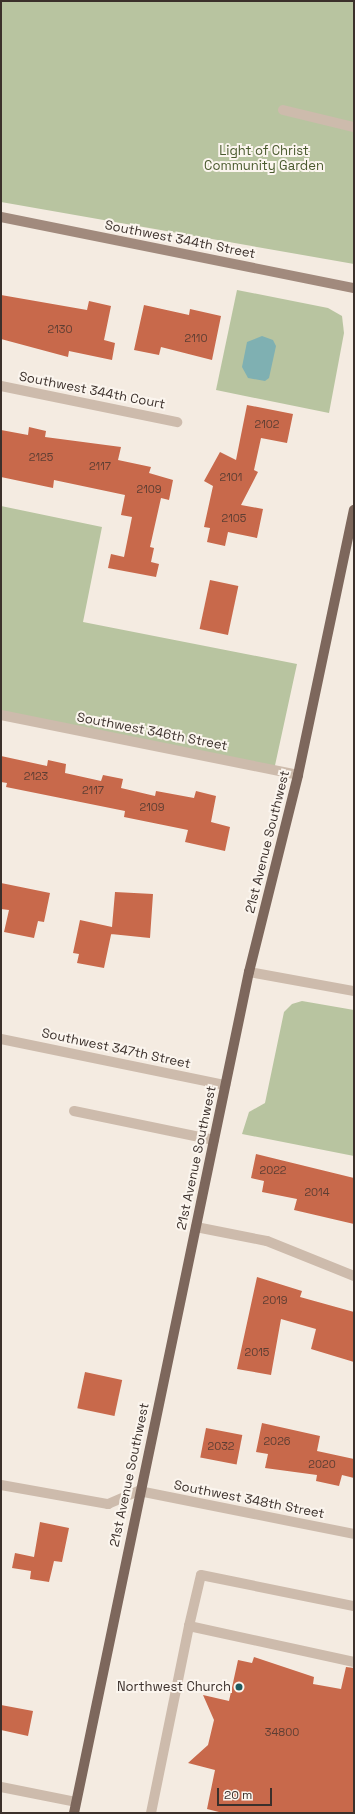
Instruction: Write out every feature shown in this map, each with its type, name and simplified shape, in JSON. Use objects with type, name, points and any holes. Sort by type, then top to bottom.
[{"type":"main road","name":"21st Avenue Southwest","points":[[74,1813],[249,972],[298,775],[354,510]]},
{"type":"street","points":[[282,110],[354,127]]},
{"type":"street","name":"Southwest 344th Street","points":[[1,217],[354,288]]},
{"type":"street","name":"Southwest 344th Court","points":[[1,386],[177,422]]},
{"type":"street","name":"Southwest 346th Street","points":[[1,715],[298,775]]},
{"type":"street","points":[[249,972],[354,991]]},
{"type":"street","name":"Southwest 347th Street","points":[[1,1039],[225,1085]]},
{"type":"street","points":[[74,1111],[214,1140]]},
{"type":"street","points":[[196,1227],[267,1241],[354,1276]]},
{"type":"street","points":[[1,1485],[108,1504],[140,1491]]},
{"type":"street","name":"Southwest 348th Street","points":[[140,1491],[354,1534]]},
{"type":"street","points":[[150,1813],[201,1574],[354,1606]]},
{"type":"street","points":[[189,1626],[354,1662]]},
{"type":"street","points":[[1,1787],[76,1802]]},
{"type":"green space","name":"Light of Christ Community Garden","points":[[1,1],[354,1],[354,264],[1,202]]},
{"type":"green space","points":[[237,290],[328,308],[342,316],[344,333],[329,413],[216,390]]},
{"type":"green space","points":[[1,506],[102,527],[83,622],[297,664],[274,770],[1,715]]},
{"type":"green space","points":[[302,1001],[354,1010],[354,1156],[242,1134],[249,1112],[265,1103],[284,1012],[292,1004]]},
{"type":"water","points":[[262,336],[273,340],[276,346],[269,378],[265,381],[248,378],[242,367],[247,342]]},
{"type":"building","points":[[1,295],[87,310],[89,301],[111,306],[104,340],[115,343],[112,360],[69,351],[68,357],[1,339]]},
{"type":"building","points":[[144,305],[189,315],[190,309],[221,316],[212,360],[161,347],[159,355],[134,350]]},
{"type":"building","points":[[247,405],[293,414],[287,443],[261,438],[254,470],[258,472],[241,505],[263,509],[257,538],[228,532],[225,546],[207,542],[210,528],[204,527],[213,486],[204,481],[220,452],[236,460]]},
{"type":"building","points":[[29,427],[46,431],[45,437],[121,447],[118,460],[151,467],[149,473],[173,480],[169,500],[161,498],[150,547],[154,548],[151,562],[159,564],[156,577],[108,568],[111,554],[124,557],[132,517],[121,515],[125,495],[54,480],[53,488],[1,477],[1,430],[28,435]]},
{"type":"building","points":[[210,580],[238,586],[228,635],[200,629]]},
{"type":"building","points":[[1,756],[47,766],[48,760],[66,764],[65,773],[101,781],[103,775],[123,779],[121,788],[155,796],[156,791],[194,798],[196,791],[216,796],[211,822],[230,827],[225,851],[185,842],[188,830],[124,817],[125,811],[6,787],[7,783],[1,782]]},
{"type":"building","points":[[1,883],[50,893],[44,922],[38,921],[34,938],[4,932],[9,910],[1,909]]},
{"type":"building","points":[[115,892],[153,894],[150,938],[111,934],[104,968],[77,963],[79,954],[73,953],[80,920],[112,927]]},
{"type":"building","points":[[256,1154],[354,1178],[354,1224],[294,1210],[297,1199],[262,1192],[264,1181],[251,1178]]},
{"type":"building","points":[[257,1277],[302,1291],[300,1297],[354,1312],[354,1362],[311,1349],[316,1329],[281,1319],[271,1375],[237,1369]]},
{"type":"building","points":[[85,1372],[122,1380],[114,1416],[77,1408]]},
{"type":"building","points":[[262,1423],[320,1436],[317,1451],[354,1459],[354,1478],[342,1475],[339,1486],[316,1481],[317,1475],[265,1468],[268,1454],[256,1452]]},
{"type":"building","points":[[206,1428],[242,1435],[237,1465],[200,1457]]},
{"type":"building","points":[[40,1522],[69,1528],[62,1562],[54,1561],[49,1582],[30,1579],[31,1571],[12,1568],[15,1553],[34,1557]]},
{"type":"building","points":[[254,1657],[314,1677],[313,1684],[341,1689],[346,1667],[354,1668],[354,1813],[223,1813],[207,1809],[215,1770],[188,1763],[208,1745],[214,1720],[203,1695],[229,1701],[238,1660],[252,1663]]},
{"type":"building","points":[[1,1705],[33,1711],[28,1736],[1,1730]]},
{"type":"place","name":"Northwest Church","points":[[239,1687]]}]
